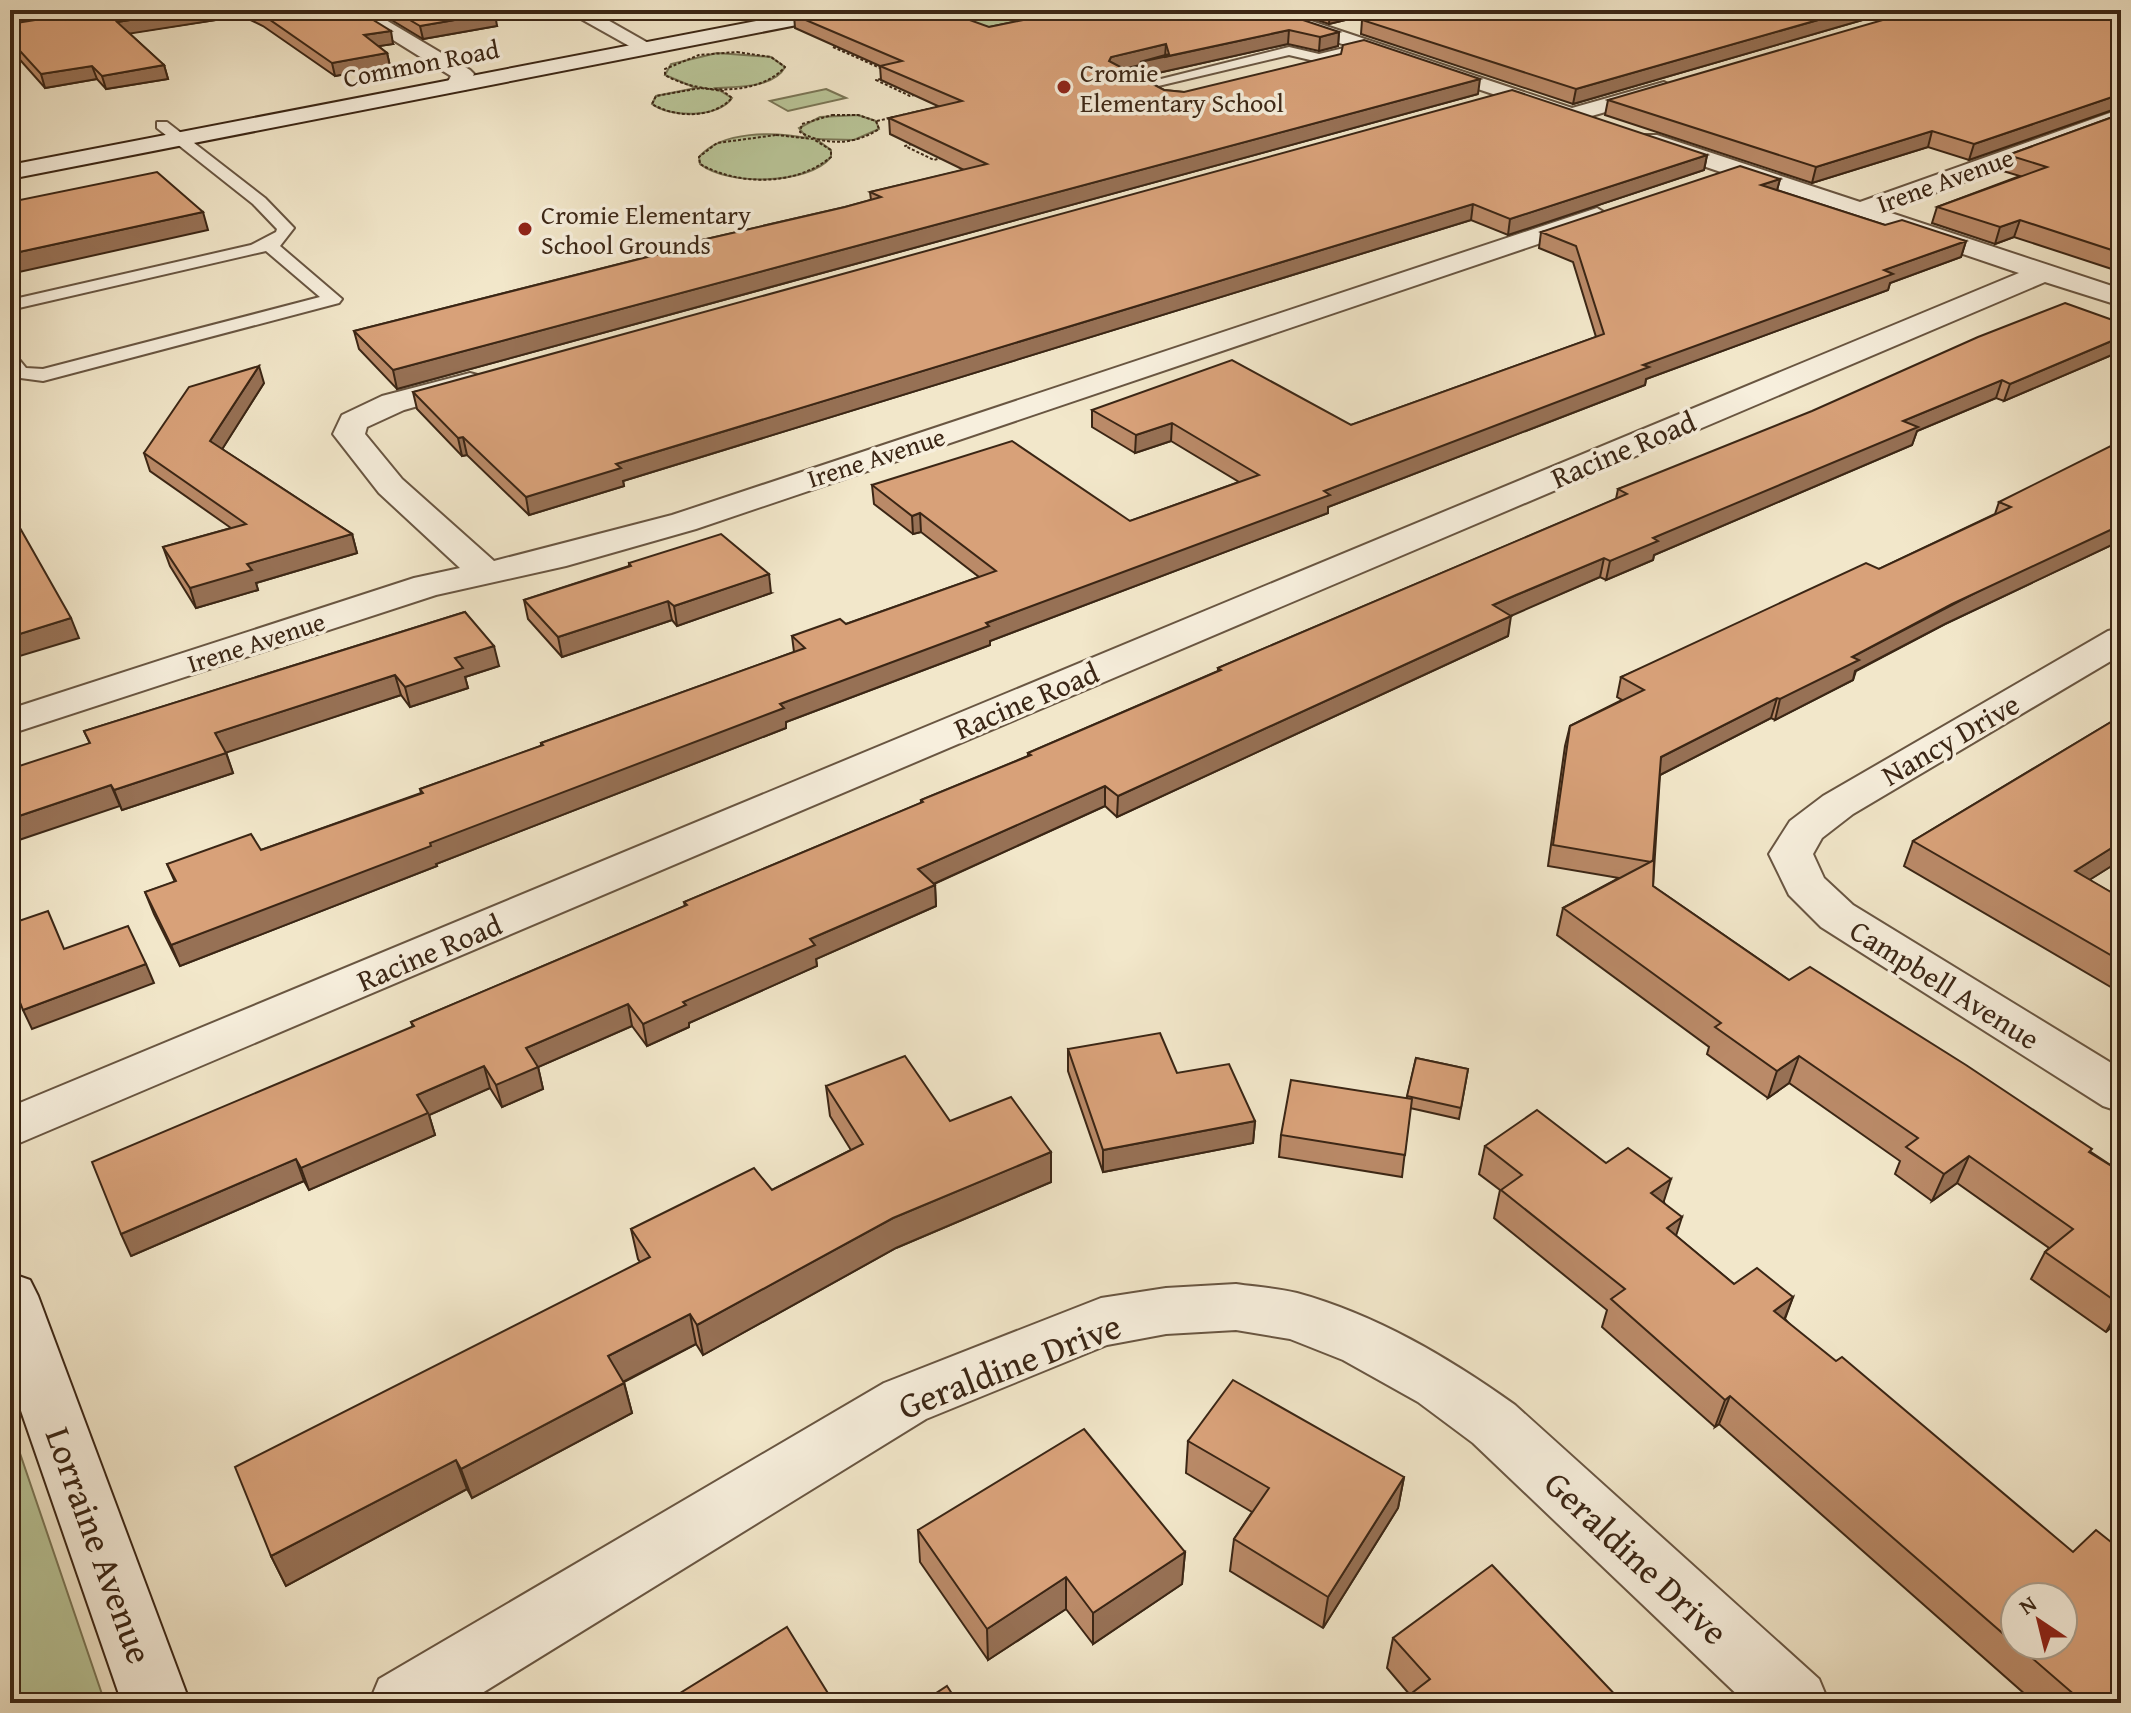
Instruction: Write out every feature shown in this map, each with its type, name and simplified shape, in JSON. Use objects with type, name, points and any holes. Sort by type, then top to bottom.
[{"type":"street","points":[[355,10],[454,77]]},
{"type":"street","points":[[575,10],[647,48]]},
{"type":"street","name":"Common Road","points":[[454,77],[625,36],[764,10]]},
{"type":"street","name":"Common Road","points":[[10,172],[170,132],[454,77],[647,48],[843,10]]},
{"type":"street","points":[[1259,10],[2121,298]]},
{"type":"street","points":[[1321,30],[1363,25]]},
{"type":"street","points":[[1574,114],[1678,84]]},
{"type":"street","points":[[1466,107],[1512,94]]},
{"type":"street","name":"Irene Avenue","points":[[1860,211],[2121,116]]},
{"type":"street","name":"Common Road","points":[[10,154],[170,132]]},
{"type":"street","points":[[1691,185],[1736,170]]},
{"type":"street","name":"Irene Avenue","points":[[10,722],[427,586],[554,559],[684,522],[1631,205]]},
{"type":"street","name":"Racine Road","points":[[10,1128],[2042,273]]},
{"type":"street","points":[[486,573],[380,473],[354,446],[349,434],[353,422],[368,412],[500,374]]},
{"type":"street","name":"Nancy Drive","points":[[1791,854],[1805,830],[1838,805],[2121,639]]},
{"type":"street","name":"Campbell Avenue","points":[[1791,854],[1805,885],[1837,916],[2121,1093]]},
{"type":"street","name":"Lorraine Avenue","points":[[10,1296],[156,1703]]},
{"type":"street","name":"Geraldine Drive","points":[[403,1703],[905,1401],[1101,1322],[1166,1311],[1236,1307],[1295,1316],[1364,1343],[1439,1384],[1494,1424],[1795,1703]]},
{"type":"lane","points":[[925,10],[952,10]]},
{"type":"lane","points":[[1280,36],[1321,30]]},
{"type":"lane","points":[[1319,58],[1369,46]]},
{"type":"lane","points":[[1140,86],[1289,51],[1334,63],[1304,71]]},
{"type":"lane","points":[[1122,78],[1177,100]]},
{"type":"lane","points":[[10,305],[269,245],[283,235],[286,228],[281,221],[170,132]]},
{"type":"lane","points":[[10,361],[20,373],[43,375],[333,299],[269,245]]},
{"type":"path","points":[[833,47],[897,76],[876,80],[910,96],[921,93]]},
{"type":"path","points":[[701,88],[665,93],[652,100],[652,104],[665,111],[689,113],[725,106],[732,98],[723,91],[701,88],[670,80],[665,69],[699,55],[737,52],[771,57],[785,67],[773,79],[757,84],[701,88]]},
{"type":"path","points":[[876,121],[879,129],[866,137],[840,141],[813,139],[776,135],[735,139],[705,150],[699,157],[700,164],[708,171],[740,178],[799,174],[815,170],[831,157],[831,150],[813,139],[800,132],[799,128],[809,120],[845,115],[876,121],[957,102]]},
{"type":"green space","points":[[1010,10],[1040,19],[988,41],[944,23]]},
{"type":"green space","points":[[717,53],[771,57],[785,67],[780,74],[764,83],[716,88],[732,98],[717,109],[682,114],[652,104],[656,96],[696,88],[665,75],[671,64]]},
{"type":"green space","points":[[826,89],[846,98],[788,111],[770,101]]},
{"type":"green space","points":[[858,115],[876,121],[879,129],[854,140],[816,139],[831,150],[831,157],[805,173],[748,179],[713,171],[700,164],[699,157],[721,142],[765,134],[807,138],[799,128],[820,117]]},
{"type":"green space","points":[[10,1424],[105,1703],[19,1703],[10,1672]]},
{"type":"building","points":[[98,10],[195,10],[117,22],[164,65],[102,76],[92,66],[41,74],[10,40],[10,24]]},
{"type":"building","points":[[253,10],[357,10],[391,31],[364,35],[387,53],[332,63]]},
{"type":"building","points":[[393,10],[489,10],[495,13],[420,26]]},
{"type":"building","points":[[817,10],[942,10],[989,27],[1072,10],[1273,10],[1339,32],[1320,37],[1289,30],[1140,62],[1169,54],[1166,44],[1111,57],[1109,61],[1164,90],[1184,92],[1341,54],[1343,45],[1364,40],[1480,79],[393,370],[354,331],[659,254],[654,251],[845,207],[881,197],[870,192],[987,164],[889,118],[962,101],[880,66],[902,61],[794,15]]},
{"type":"building","points":[[1406,10],[1853,10],[1576,89],[1362,20]]},
{"type":"building","points":[[1917,10],[2121,10],[2121,94],[1974,144],[1932,131],[1816,167],[1608,100]]},
{"type":"building","points":[[1512,90],[1707,155],[1510,219],[1473,204],[616,464],[621,468],[526,497],[463,437],[458,438],[413,392]]},
{"type":"building","points":[[2121,114],[2121,253],[2020,220],[2000,227],[1937,207],[2047,167],[2008,155]]},
{"type":"building","points":[[1740,166],[1780,179],[1761,185],[1885,225],[1902,220],[1966,241],[1884,270],[1893,274],[1643,365],[1649,367],[1324,491],[1330,495],[986,623],[989,626],[780,704],[784,708],[171,945],[145,892],[176,881],[167,864],[251,834],[261,850],[423,793],[420,789],[805,648],[792,636],[840,619],[846,624],[996,571],[920,513],[912,516],[872,485],[1012,441],[1130,521],[1259,475],[1172,423],[1136,435],[1092,410],[1232,360],[1351,425],[1604,334],[1576,246],[1541,232]]},
{"type":"building","points":[[157,172],[203,212],[10,254],[10,202]]},
{"type":"building","points":[[2065,303],[2121,323],[2121,337],[2010,384],[2002,380],[1903,421],[1918,427],[1653,538],[1658,541],[1610,561],[1604,558],[1493,605],[1511,616],[1118,796],[1105,786],[918,869],[935,885],[810,939],[815,945],[683,1002],[686,1005],[643,1024],[628,1004],[526,1048],[538,1067],[496,1085],[484,1066],[417,1095],[428,1113],[301,1168],[296,1159],[121,1234],[92,1162],[414,1026],[411,1022],[687,905],[684,902],[923,802],[921,800],[1031,755],[1028,753],[1221,670],[1218,668],[1627,494],[1618,489],[1812,411],[1978,337]]},
{"type":"building","points":[[259,366],[210,441],[352,534],[247,564],[252,570],[190,588],[163,547],[246,524],[144,453],[189,387]]},
{"type":"building","points":[[2121,438],[2121,517],[2117,519],[2121,525],[1952,604],[1852,657],[1859,660],[1661,757],[1651,862],[1553,845],[1570,726],[1644,690],[1621,677],[1866,563],[1879,569],[2011,507],[1999,502],[2115,444]]},
{"type":"building","points":[[20,528],[71,618],[10,637],[10,531]]},
{"type":"building","points":[[721,534],[769,574],[674,606],[668,601],[558,637],[524,600],[631,566],[629,563]]},
{"type":"building","points":[[465,612],[494,646],[455,658],[463,668],[405,687],[395,675],[215,733],[226,753],[114,790],[111,785],[10,819],[10,769],[90,743],[84,731]]},
{"type":"building","points":[[2121,716],[2121,842],[2075,871],[2121,898],[2121,961],[1913,841]]},
{"type":"building","points":[[1654,860],[1653,886],[1789,980],[1810,967],[1966,1065],[2092,1149],[2089,1152],[2121,1172],[2121,1305],[2045,1252],[2073,1229],[1969,1156],[1944,1174],[1906,1147],[1918,1138],[1799,1056],[1777,1071],[1715,1027],[1721,1023],[1563,908]]},
{"type":"building","points":[[48,911],[64,949],[128,926],[146,964],[23,1010],[10,977],[10,924]]},
{"type":"building","points":[[1160,1033],[1177,1073],[1229,1064],[1255,1121],[1103,1150],[1068,1049]]},
{"type":"building","points":[[905,1056],[950,1121],[1011,1097],[1051,1152],[893,1218],[697,1325],[690,1314],[608,1356],[624,1383],[461,1469],[456,1460],[271,1556],[235,1467],[650,1257],[631,1229],[754,1168],[772,1190],[863,1144],[826,1086]]},
{"type":"building","points":[[1416,1058],[1468,1069],[1461,1108],[1407,1096]]},
{"type":"building","points":[[1291,1080],[1412,1099],[1405,1155],[1281,1135]]},
{"type":"building","points":[[1537,1110],[1606,1163],[1628,1148],[1671,1179],[1651,1193],[1682,1217],[1667,1228],[1734,1284],[1757,1268],[1793,1297],[1774,1311],[1836,1361],[1842,1357],[2073,1552],[2096,1530],[2121,1550],[2121,1703],[2084,1703],[2035,1661],[2079,1661],[2079,1581],[1999,1581],[1999,1630],[1730,1396],[1725,1400],[1611,1299],[1625,1289],[1501,1190],[1522,1175],[1485,1146]]},
{"type":"building","points":[[1233,1380],[1404,1477],[1328,1597],[1234,1539],[1269,1488],[1188,1441]]},
{"type":"building","points":[[1084,1429],[1185,1552],[1093,1613],[1066,1577],[987,1629],[918,1530]]},
{"type":"building","points":[[1492,1565],[1623,1703],[1399,1703],[1430,1679],[1393,1638]]},
{"type":"building","points":[[787,1627],[834,1703],[664,1703]]},
{"type":"building","points":[[947,1686],[958,1703],[921,1703]]},
{"type":"place","name":"Cromie Elementary School","points":[[1064,87]]},
{"type":"place","name":"Cromie Elementary School Grounds","points":[[525,229]]}]
